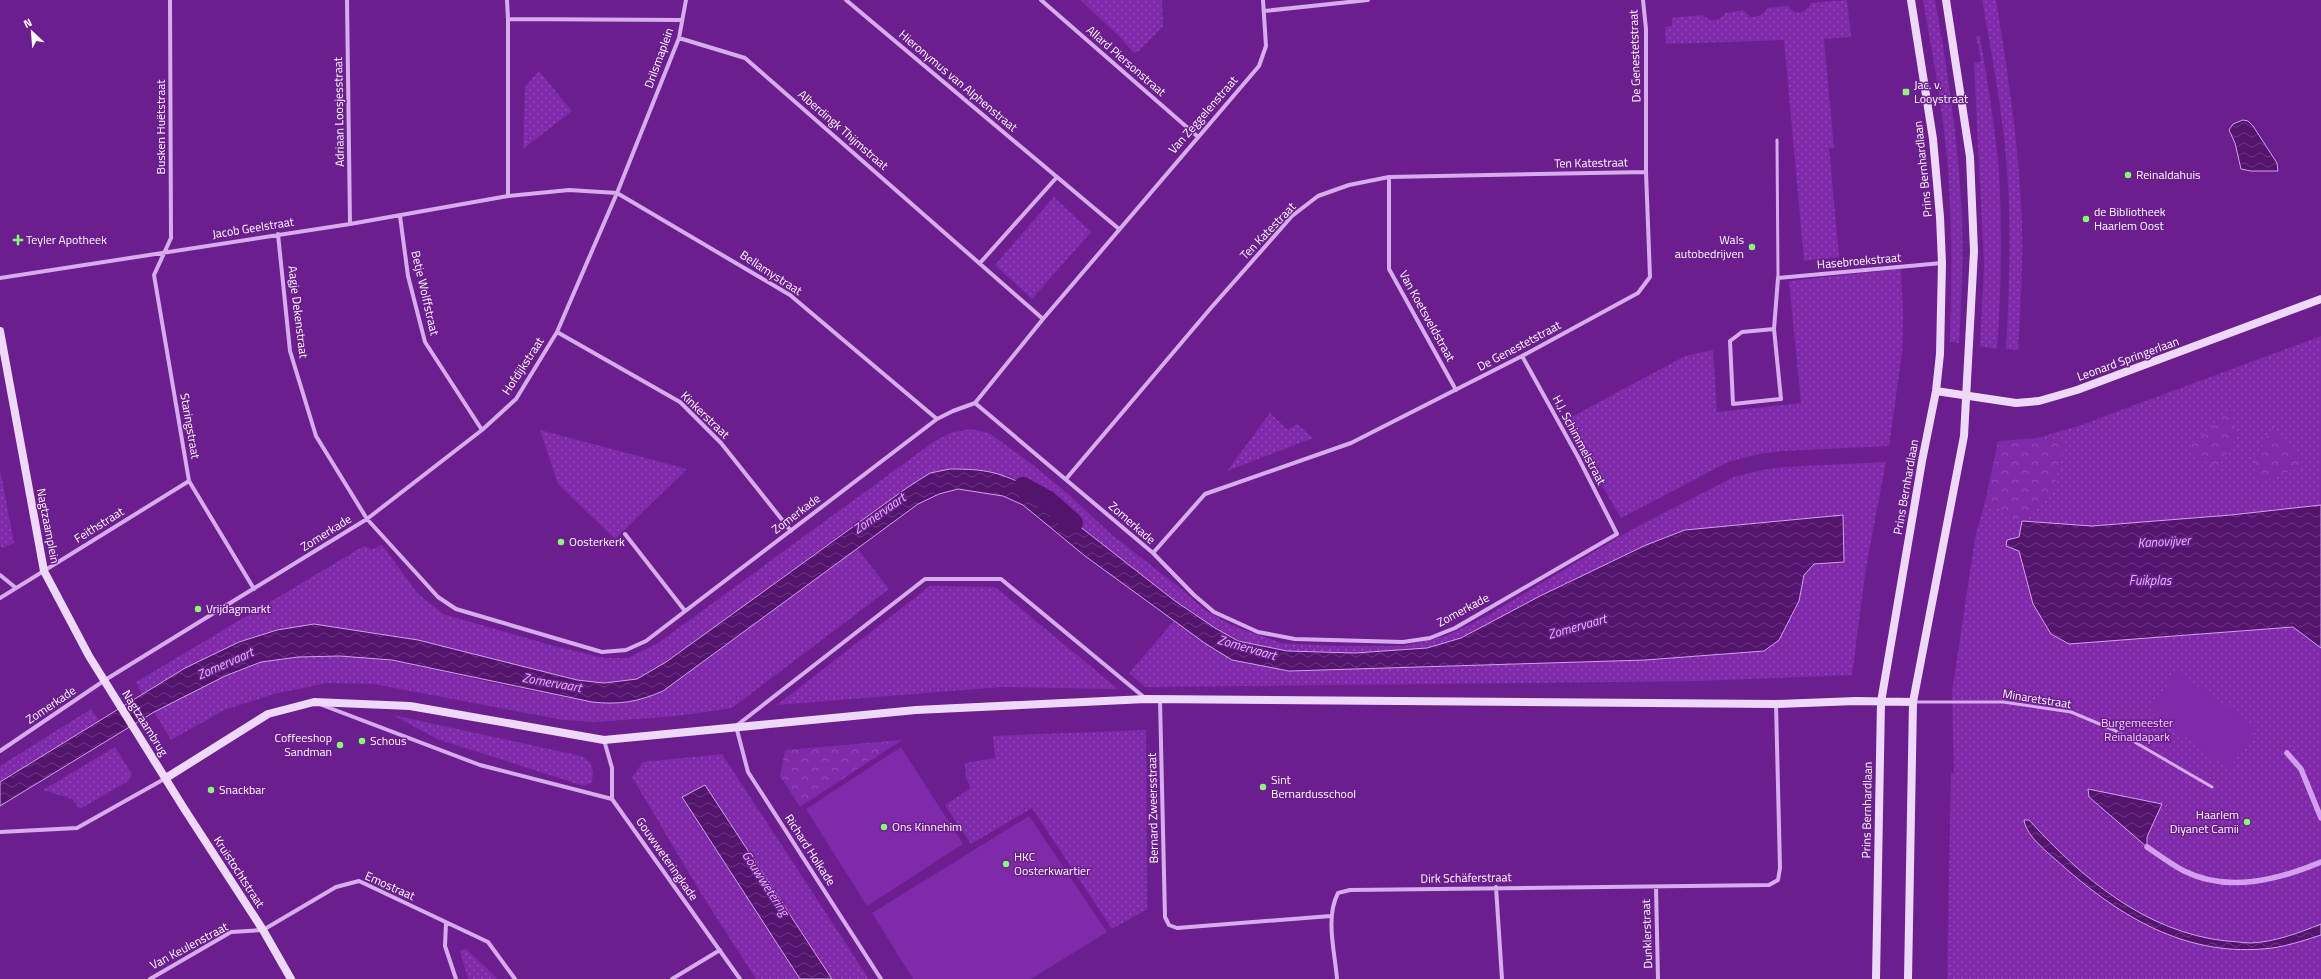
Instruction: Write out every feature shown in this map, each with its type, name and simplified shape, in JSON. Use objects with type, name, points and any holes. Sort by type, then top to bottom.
[{"type":"street","name":"Busken Huëtstraat","points":[[164,252],[171,238],[170,0]]},
{"type":"street","name":"Adriaan Loosjesstraat","points":[[347,0],[350,224]]},
{"type":"street","points":[[507,0],[508,196],[569,190],[617,193]]},
{"type":"street","points":[[682,20],[686,0]]},
{"type":"street","name":"Hieronymus van Alphenstraat","points":[[846,0],[1057,177]]},
{"type":"street","name":"Van Zeggelenstraat","points":[[975,403],[1043,319],[1197,136],[1259,66],[1266,46],[1264,0]]},
{"type":"street","points":[[1264,11],[1368,0]]},
{"type":"street","name":"De Genestetstraat","points":[[1153,553],[1205,494],[1351,443],[1522,356],[1638,293],[1650,277],[1646,172],[1646,28],[1643,0]]},
{"type":"street","name":"Prins Bernhardlaan","points":[[1876,979],[1881,702],[1920,469],[1936,391],[1940,354],[1942,263],[1940,217],[1933,139],[1911,0]]},
{"type":"street","points":[[1908,979],[1913,702],[1964,436],[1974,251],[1970,157],[1946,0]]},
{"type":"street","name":"Allard Piersonstraat","points":[[1043,1],[1197,136]]},
{"type":"street","name":"Drilsmaplein","points":[[508,19],[682,20],[679,38],[617,193]]},
{"type":"street","name":"Alberdingk Thijmstraat","points":[[679,38],[745,58],[980,263]]},
{"type":"street","name":"Ten Katestraat","points":[[1066,479],[1210,309],[1292,216],[1318,196],[1349,185],[1389,177],[1646,172]]},
{"type":"street","points":[[1043,319],[980,263],[1057,177],[1119,229]]},
{"type":"street","name":"Van Koetsveldstraat","points":[[1389,177],[1390,269],[1456,390]]},
{"type":"street","name":"Hofdijkstraat","points":[[367,519],[482,430],[516,399],[557,332],[617,193]]},
{"type":"street","name":"Bellamystraat","points":[[617,193],[790,295],[937,419]]},
{"type":"street","name":"Jacob Geelstraat","points":[[0,278],[400,216],[508,196]]},
{"type":"street","name":"Betje Wolffstraat","points":[[400,216],[408,276],[425,342],[482,430]]},
{"type":"street","name":"Aagje Dekenstraat","points":[[278,234],[290,351],[300,388],[316,436],[367,519]]},
{"type":"street","name":"Staringstraat","points":[[164,252],[154,275],[189,481],[254,589]]},
{"type":"street","name":"Hasebroekstraat","points":[[1778,278],[1942,263]]},
{"type":"street","points":[[1774,329],[1742,332],[1730,341],[1732,404],[1781,399],[1774,329],[1778,278]]},
{"type":"street","name":"Leonard Springerlaan","points":[[1936,391],[1967,397],[2016,402],[2039,401],[2070,393],[2321,299]]},
{"type":"street","name":"Nagtzaamplein","points":[[0,331],[44,571],[105,680]]},
{"type":"street","name":"Kinkerstraat","points":[[557,332],[680,402],[721,443],[790,531]]},
{"type":"street","name":"H.J. Schimmelstraat","points":[[1522,356],[1578,457],[1617,534]]},
{"type":"street","name":"Zomerkade","points":[[0,751],[105,680],[367,519],[438,597],[456,609],[602,652],[626,650],[646,641],[937,419],[975,403],[1153,553],[1194,596],[1214,612],[1258,632],[1295,639],[1403,642],[1430,638],[1456,628],[1617,534]]},
{"type":"street","name":"Feithstraat","points":[[0,598],[189,481]]},
{"type":"street","points":[[625,534],[685,611]]},
{"type":"street","points":[[0,575],[16,588]]},
{"type":"street","points":[[736,726],[925,579],[1001,579],[1146,699]]},
{"type":"street","name":"Nagtzaambrug","points":[[105,680],[166,778]]},
{"type":"street","points":[[0,832],[77,828],[166,778],[268,714],[314,702],[410,706],[604,740],[736,726],[916,710],[1146,699],[1776,704],[1856,701],[1913,702]]},
{"type":"street","name":"Bernard Zweersstraat","points":[[1160,700],[1165,917],[1169,925],[1177,928],[1331,916]]},
{"type":"street","points":[[314,702],[480,765],[612,799],[612,768],[604,740]]},
{"type":"street","name":"Dirk Schäferstraat","points":[[1331,916],[1333,904],[1338,893],[1350,890],[1496,887],[1656,888],[1769,885],[1778,880],[1780,868],[1776,704]]},
{"type":"street","name":"Richard Holkade","points":[[736,726],[748,772],[881,979]]},
{"type":"street","name":"Kruistochtstraat","points":[[166,778],[263,930],[291,979]]},
{"type":"street","name":"Gouwweteringkade","points":[[612,799],[740,979]]},
{"type":"street","name":"Emostraat","points":[[263,930],[336,887],[359,881],[488,942],[515,979]]},
{"type":"street","points":[[1496,887],[1502,979]]},
{"type":"street","name":"Dunklerstraat","points":[[1656,888],[1658,979]]},
{"type":"street","points":[[1331,916],[1337,979]]},
{"type":"street","points":[[446,923],[445,946],[456,979]]},
{"type":"street","name":"Van Keulenstraat","points":[[150,979],[232,932],[263,930]]},
{"type":"street","points":[[672,979],[720,950]]},
{"type":"lane","points":[[1776,140],[1778,278]]},
{"type":"lane","name":"Minaretstraat","points":[[1913,702],[2003,702],[2071,712],[2114,730],[2212,787]]},
{"type":"green space","points":[[1080,0],[1162,0],[1163,26],[1139,51],[1134,53],[1119,36]]},
{"type":"green space","points":[[1847,0],[1851,37],[1824,39],[1834,148],[1829,148],[1839,257],[1804,261],[1784,40],[1666,44],[1665,27],[1672,26],[1672,18],[1702,15],[1709,19],[1715,20],[1721,18],[1726,13],[1743,10],[1750,17],[1764,13],[1767,8],[1788,6],[1794,11],[1800,12],[1806,10],[1811,3]]},
{"type":"green space","points":[[1923,0],[1935,0],[1957,149],[1962,236],[1962,289],[1959,343],[1950,342],[1951,260],[1949,178],[1941,108]]},
{"type":"green space","points":[[1982,0],[1996,0],[2008,75],[2017,151],[2022,239],[2018,350],[2006,349],[2010,238],[2009,193],[2000,106]]},
{"type":"green space","points":[[1976,36],[1980,36],[1999,172],[2001,251],[1997,349],[1980,346],[1984,266],[1974,63],[1981,61]]},
{"type":"green space","points":[[539,71],[572,111],[523,149],[525,87]]},
{"type":"green space","points":[[1054,197],[1091,232],[1032,299],[995,265]]},
{"type":"green space","points":[[1901,269],[1903,315],[1902,354],[1889,446],[1782,451],[1759,454],[1728,462],[1621,518],[1564,421],[1685,356],[1713,350],[1717,412],[1801,403],[1789,281]]},
{"type":"green space","name":"Burgemeester Reinaldapark","points":[[2321,336],[2321,979],[1947,979],[1951,773],[1954,773],[1952,692],[1975,538],[1985,502],[2034,508],[2065,443],[2037,438],[2081,425]]},
{"type":"green space","points":[[2231,406],[2237,437],[2217,469],[2187,449]]},
{"type":"green space","points":[[1270,413],[1288,430],[1297,424],[1313,438],[1227,471]]},
{"type":"green space","points":[[2273,425],[2305,466],[2257,483],[2255,460]]},
{"type":"green space","points":[[970,429],[989,433],[1028,461],[1068,494],[1112,535],[1180,588],[1203,609],[1233,626],[1282,643],[1331,646],[1404,646],[1446,636],[1485,617],[1629,531],[1734,477],[1762,470],[1784,467],[1886,462],[1866,567],[1852,675],[1700,681],[1145,687],[1129,673],[1174,621],[1232,660],[1289,671],[1645,660],[1764,651],[1799,601],[1804,575],[1814,563],[1645,545],[1540,596],[1461,638],[1427,648],[1355,653],[1287,651],[1238,641],[1215,628],[1175,601],[1032,489],[1008,475],[930,473],[855,524],[666,662],[637,679],[604,683],[577,680],[418,640],[313,624],[185,668],[142,695],[136,682],[364,546],[372,549],[382,545],[418,594],[443,614],[554,646],[604,658],[628,658],[658,643],[932,443],[950,433]]},
{"type":"green space","points":[[540,430],[687,469],[615,539],[558,484]]},
{"type":"green space","points":[[2037,438],[2065,443],[2054,487],[2022,521],[1985,502],[1998,441]]},
{"type":"green space","points":[[0,469],[14,543],[3,548],[0,546]]},
{"type":"green space","points":[[856,547],[889,589],[732,708],[677,716],[596,722],[563,720],[374,684],[327,683],[274,694],[224,710],[171,740],[154,712],[206,684],[247,666],[289,657],[318,655],[346,655],[375,658],[592,702],[620,703],[637,700],[663,691]]},
{"type":"green space","points":[[930,586],[995,587],[1118,689],[1001,687],[777,705]]},
{"type":"green space","points":[[2177,671],[2257,728],[2242,752],[2228,769],[2150,711]]},
{"type":"green space","points":[[91,709],[99,721],[0,782],[0,766]]},
{"type":"green space","points":[[393,715],[581,756],[590,762],[593,772],[592,782],[584,786],[437,739]]},
{"type":"green space","points":[[1146,730],[1147,909],[1112,929],[1032,808],[971,844],[945,805],[971,788],[966,778],[965,763],[995,758],[993,736]]},
{"type":"green space","points":[[902,740],[800,807],[780,776],[785,750]]},
{"type":"green space","points":[[115,747],[132,774],[128,781],[80,809],[72,799],[43,790]]},
{"type":"green space","name":"Ons Kinnehim","points":[[901,747],[963,844],[867,906],[806,809]]},
{"type":"green space","points":[[722,754],[869,979],[832,979],[705,785],[682,797],[800,979],[756,979],[702,895],[632,777],[643,762]]},
{"type":"green space","name":"HKC Oosterkwartier","points":[[1029,816],[1107,932],[1031,979],[913,979],[872,913]]},
{"type":"green space","points":[[466,949],[498,979],[468,979],[460,951]]},
{"type":"water","points":[[2243,120],[2248,121],[2253,126],[2277,163],[2278,171],[2251,171],[2241,169],[2235,143],[2229,130],[2233,124]]},
{"type":"water","points":[[950,469],[984,471],[1002,475],[1032,489],[1175,601],[1215,628],[1238,641],[1287,651],[1355,653],[1427,648],[1461,638],[1540,596],[1646,545],[1685,530],[1843,515],[1844,562],[1814,564],[1804,575],[1799,601],[1779,640],[1764,651],[1645,660],[1289,671],[1232,660],[1206,644],[1085,556],[1023,505],[1003,496],[958,489],[939,494],[918,504],[663,691],[645,698],[620,703],[592,702],[392,660],[340,656],[298,657],[261,662],[225,676],[154,712],[0,806],[0,782],[185,668],[239,642],[277,630],[314,624],[418,640],[577,680],[604,683],[637,679],[666,662],[908,487],[930,473]]},
{"type":"water","name":"Fuikplas","points":[[2321,505],[2321,648],[2293,627],[2069,644],[2051,634],[2033,604],[2019,551],[2006,546],[2007,540],[2019,537],[2022,521],[2092,526],[2231,515]]},
{"type":"water","name":"Gouwwetering","points":[[705,785],[832,979],[800,979],[682,797]]},
{"type":"water","points":[[2088,789],[2162,804],[2147,837],[2147,847],[2089,797]]},
{"type":"water","points":[[2024,820],[2029,820],[2071,862],[2117,899],[2142,914],[2168,926],[2196,936],[2248,943],[2277,939],[2321,924],[2321,935],[2284,946],[2262,949],[2233,949],[2206,946],[2180,939],[2155,929],[2108,902],[2064,867],[2040,845],[2029,833]]},
{"type":"waterway","name":"Zomervaart","points":[[1023,487],[1047,500],[1073,523]]},
{"type":"waterway","points":[[2287,753],[2301,769],[2321,818]]},
{"type":"waterway","points":[[2147,847],[2184,871],[2201,878],[2235,883],[2270,879],[2321,862]]},
{"type":"place","name":"Jac. v. Looystraat","points":[[1906,92]]},
{"type":"place","name":"Reinaldahuis","points":[[2128,175]]},
{"type":"place","name":"de Bibliotheek Haarlem Oost","points":[[2086,219]]},
{"type":"place","name":"Teyler Apotheek","points":[[18,240]]},
{"type":"place","name":"Wals autobedrijven","points":[[1752,247]]},
{"type":"place","name":"Oosterkerk","points":[[561,542]]},
{"type":"place","name":"Vrijdagmarkt","points":[[198,609]]},
{"type":"place","name":"Schous","points":[[362,741]]},
{"type":"place","name":"Coffeeshop Sandman","points":[[340,745]]},
{"type":"place","name":"Sint Bernardusschool","points":[[1263,787]]},
{"type":"place","name":"Snackbar","points":[[211,790]]},
{"type":"place","name":"Haarlem Diyanet Camii","points":[[2247,822]]},
{"type":"place","name":"Ons Kinnehim","points":[[884,827]]},
{"type":"place","name":"HKC Oosterkwartier","points":[[1006,864]]},
{"type":"water label","name":"Kanovijver","points":[[2164,541]]}]
